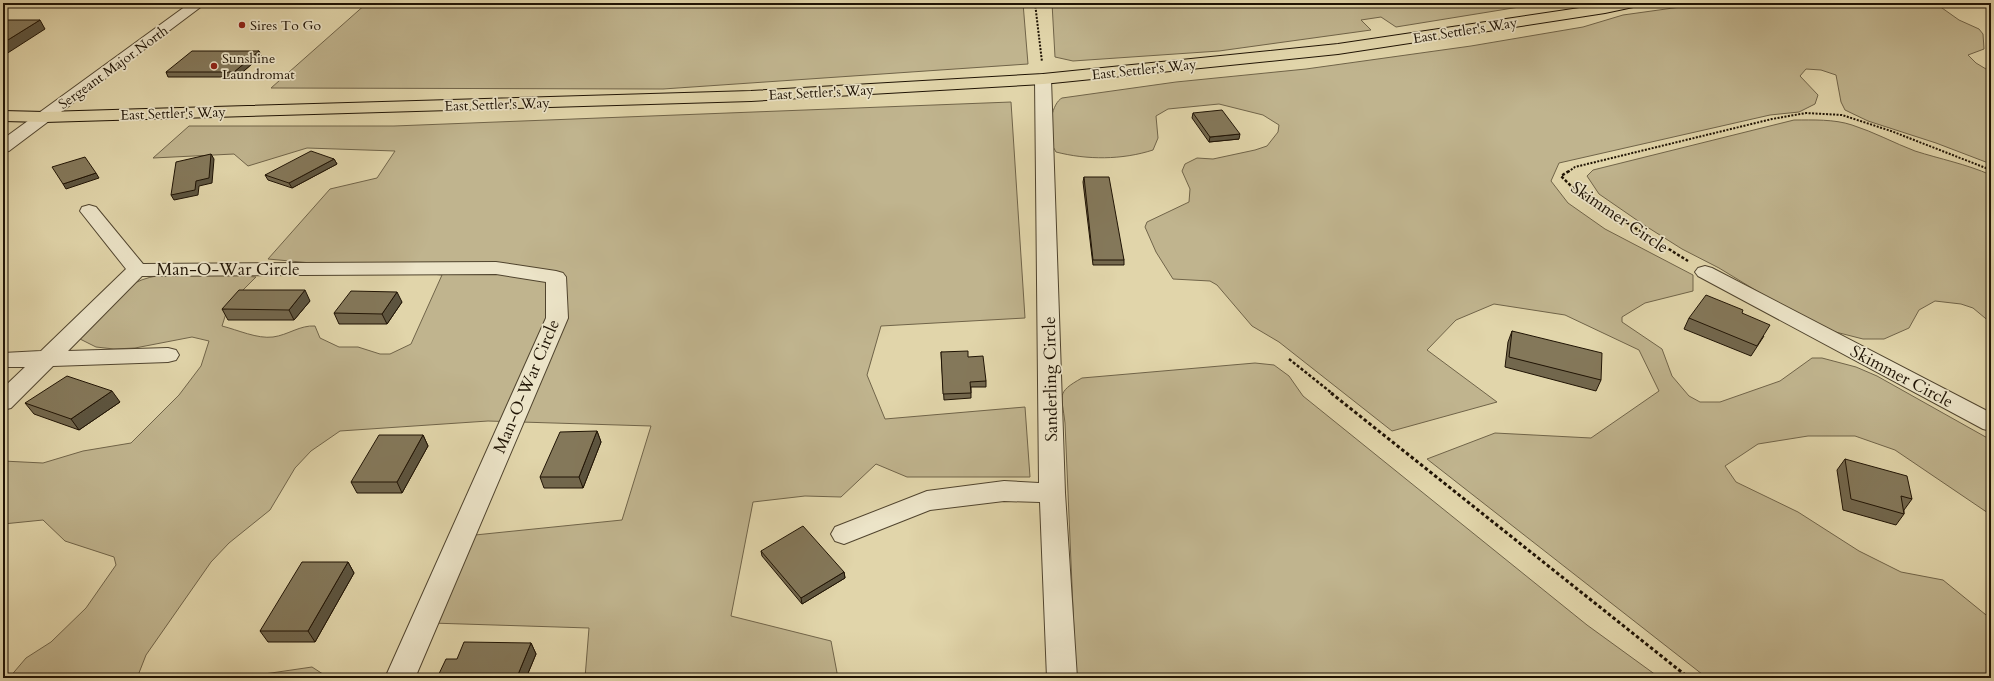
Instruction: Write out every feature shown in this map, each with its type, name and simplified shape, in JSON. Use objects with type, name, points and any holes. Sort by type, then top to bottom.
[{"type":"main road","name":"East Settler's Way","points":[[3,116],[744,97],[1043,79],[1338,49],[1605,9],[1633,3]]},
{"type":"street","name":"Sergeant Major North","points":[[3,147],[199,3]]},
{"type":"street","name":"Sanderling Circle","points":[[1043,79],[1052,493],[1062,678]]},
{"type":"street","name":"Man-O-War Circle","points":[[89,211],[137,270]]},
{"type":"street","name":"Man-O-War Circle","points":[[3,402],[137,270],[496,268],[556,277],[557,318],[400,678]]},
{"type":"street","name":"Skimmer Circle","points":[[1705,272],[1991,423]]},
{"type":"street","points":[[3,360],[168,356]]},
{"type":"street","points":[[844,534],[927,501],[1004,490],[1052,493]]},
{"type":"path","points":[[1035,3],[1043,79]]},
{"type":"path","name":"Skimmer Circle","points":[[1705,272],[1576,191],[1561,176],[1575,167],[1772,119],[1806,114],[1842,115],[1891,131],[1991,170]]},
{"type":"path","points":[[1289,359],[1689,678]]},
{"type":"shaded area","points":[[367,3],[1023,3],[1028,64],[663,89],[271,88]]},
{"type":"shaded area","points":[[1052,3],[1544,3],[1396,27],[1381,17],[1361,20],[1371,30],[1219,51],[1073,61],[1055,57]]},
{"type":"shaded area","points":[[1709,3],[1935,3],[1959,20],[1979,29],[1983,34],[1984,49],[1968,55],[1976,63],[1991,72],[1991,164],[1936,143],[1868,121],[1845,110],[1841,102],[1836,75],[1821,70],[1806,69],[1800,76],[1818,95],[1815,104],[1799,112],[1770,115],[1559,163],[1551,181],[1568,203],[1605,229],[1693,275],[1693,291],[1645,303],[1622,317],[1622,322],[1662,349],[1672,376],[1689,396],[1700,402],[1720,402],[1780,381],[1812,358],[1822,358],[1856,367],[1877,376],[1991,440],[1991,515],[1895,450],[1855,436],[1808,436],[1758,444],[1725,466],[1736,482],[1798,512],[1859,551],[1901,572],[1943,580],[1991,619],[1991,678],[1707,678],[1427,459],[1495,433],[1591,438],[1659,391],[1639,350],[1565,315],[1494,304],[1456,320],[1427,350],[1497,402],[1392,431],[1279,342],[1252,326],[1217,285],[1210,281],[1173,279],[1156,252],[1145,227],[1147,222],[1189,202],[1190,189],[1182,171],[1185,164],[1197,158],[1213,159],[1267,146],[1278,132],[1279,125],[1263,115],[1219,104],[1168,109],[1156,116],[1158,138],[1153,150],[1129,156],[1092,158],[1068,155],[1056,152],[1050,140],[1053,111],[1062,98],[1176,82],[1306,69],[1471,46],[1583,27],[1623,15]]},
{"type":"shaded area","points":[[1011,102],[1025,318],[881,326],[867,375],[885,419],[1025,407],[1030,477],[907,477],[876,464],[841,497],[805,496],[753,502],[731,616],[831,641],[838,678],[585,678],[589,628],[431,623],[475,535],[622,520],[651,426],[488,421],[340,431],[311,451],[295,468],[270,510],[229,543],[211,562],[146,655],[137,678],[9,678],[26,658],[51,642],[86,608],[116,565],[114,557],[65,541],[43,520],[3,524],[3,461],[43,463],[83,451],[131,443],[179,395],[201,366],[209,341],[192,337],[135,348],[114,349],[96,347],[78,338],[117,298],[130,286],[142,280],[157,276],[191,273],[256,277],[229,304],[222,326],[261,337],[273,337],[304,327],[315,326],[320,338],[339,347],[358,347],[380,354],[390,354],[411,344],[442,275],[268,259],[330,189],[377,178],[395,151],[307,148],[248,166],[234,154],[153,158],[189,126],[394,126]]},
{"type":"shaded area","points":[[1794,120],[1823,120],[1845,123],[1915,151],[1991,175],[1991,323],[1973,308],[1961,304],[1935,301],[1919,310],[1909,328],[1884,339],[1863,339],[1816,327],[1719,268],[1682,249],[1644,225],[1599,194],[1587,176],[1593,170]]},
{"type":"shaded area","points":[[1255,363],[1274,365],[1289,376],[1303,396],[1587,625],[1660,678],[1076,678],[1065,423],[1062,400],[1064,391],[1073,383],[1082,378]]},
{"type":"shaded area","points":[[312,667],[329,678],[237,678]]},
{"type":"building","points":[[3,20],[40,20],[3,43]]},
{"type":"building","name":"Sunshine Laundromat","points":[[192,51],[259,51],[234,72],[166,72]]},
{"type":"building","points":[[1222,110],[1240,134],[1210,137],[1193,113]]},
{"type":"building","points":[[311,151],[334,159],[289,183],[265,175]]},
{"type":"building","points":[[211,154],[209,178],[196,181],[195,190],[171,195],[176,162]]},
{"type":"building","points":[[85,157],[96,173],[63,184],[52,167]]},
{"type":"building","points":[[1084,177],[1109,177],[1124,260],[1093,260]]},
{"type":"building","points":[[239,290],[305,290],[289,310],[222,309]]},
{"type":"building","points":[[351,291],[397,292],[382,314],[334,313]]},
{"type":"building","points":[[1706,295],[1743,310],[1742,313],[1770,325],[1757,346],[1689,318]]},
{"type":"building","points":[[1512,331],[1602,353],[1601,380],[1509,357]]},
{"type":"building","points":[[968,351],[968,357],[983,356],[986,381],[970,382],[971,393],[943,394],[941,352]]},
{"type":"building","points":[[67,376],[112,391],[71,419],[25,403]]},
{"type":"building","points":[[597,431],[579,477],[540,477],[560,432]]},
{"type":"building","points":[[379,435],[423,435],[397,482],[351,482]]},
{"type":"building","points":[[1845,459],[1907,476],[1912,499],[1901,496],[1904,514],[1851,499]]},
{"type":"building","points":[[803,526],[844,572],[801,598],[761,551]]},
{"type":"building","points":[[302,562],[348,562],[308,631],[260,631]]},
{"type":"building","points":[[464,642],[531,643],[517,677],[437,678],[446,659],[457,659]]},
{"type":"place","name":"Sires To Go","points":[[242,25]]},
{"type":"place","name":"Sunshine Laundromat","points":[[214,66]]}]
